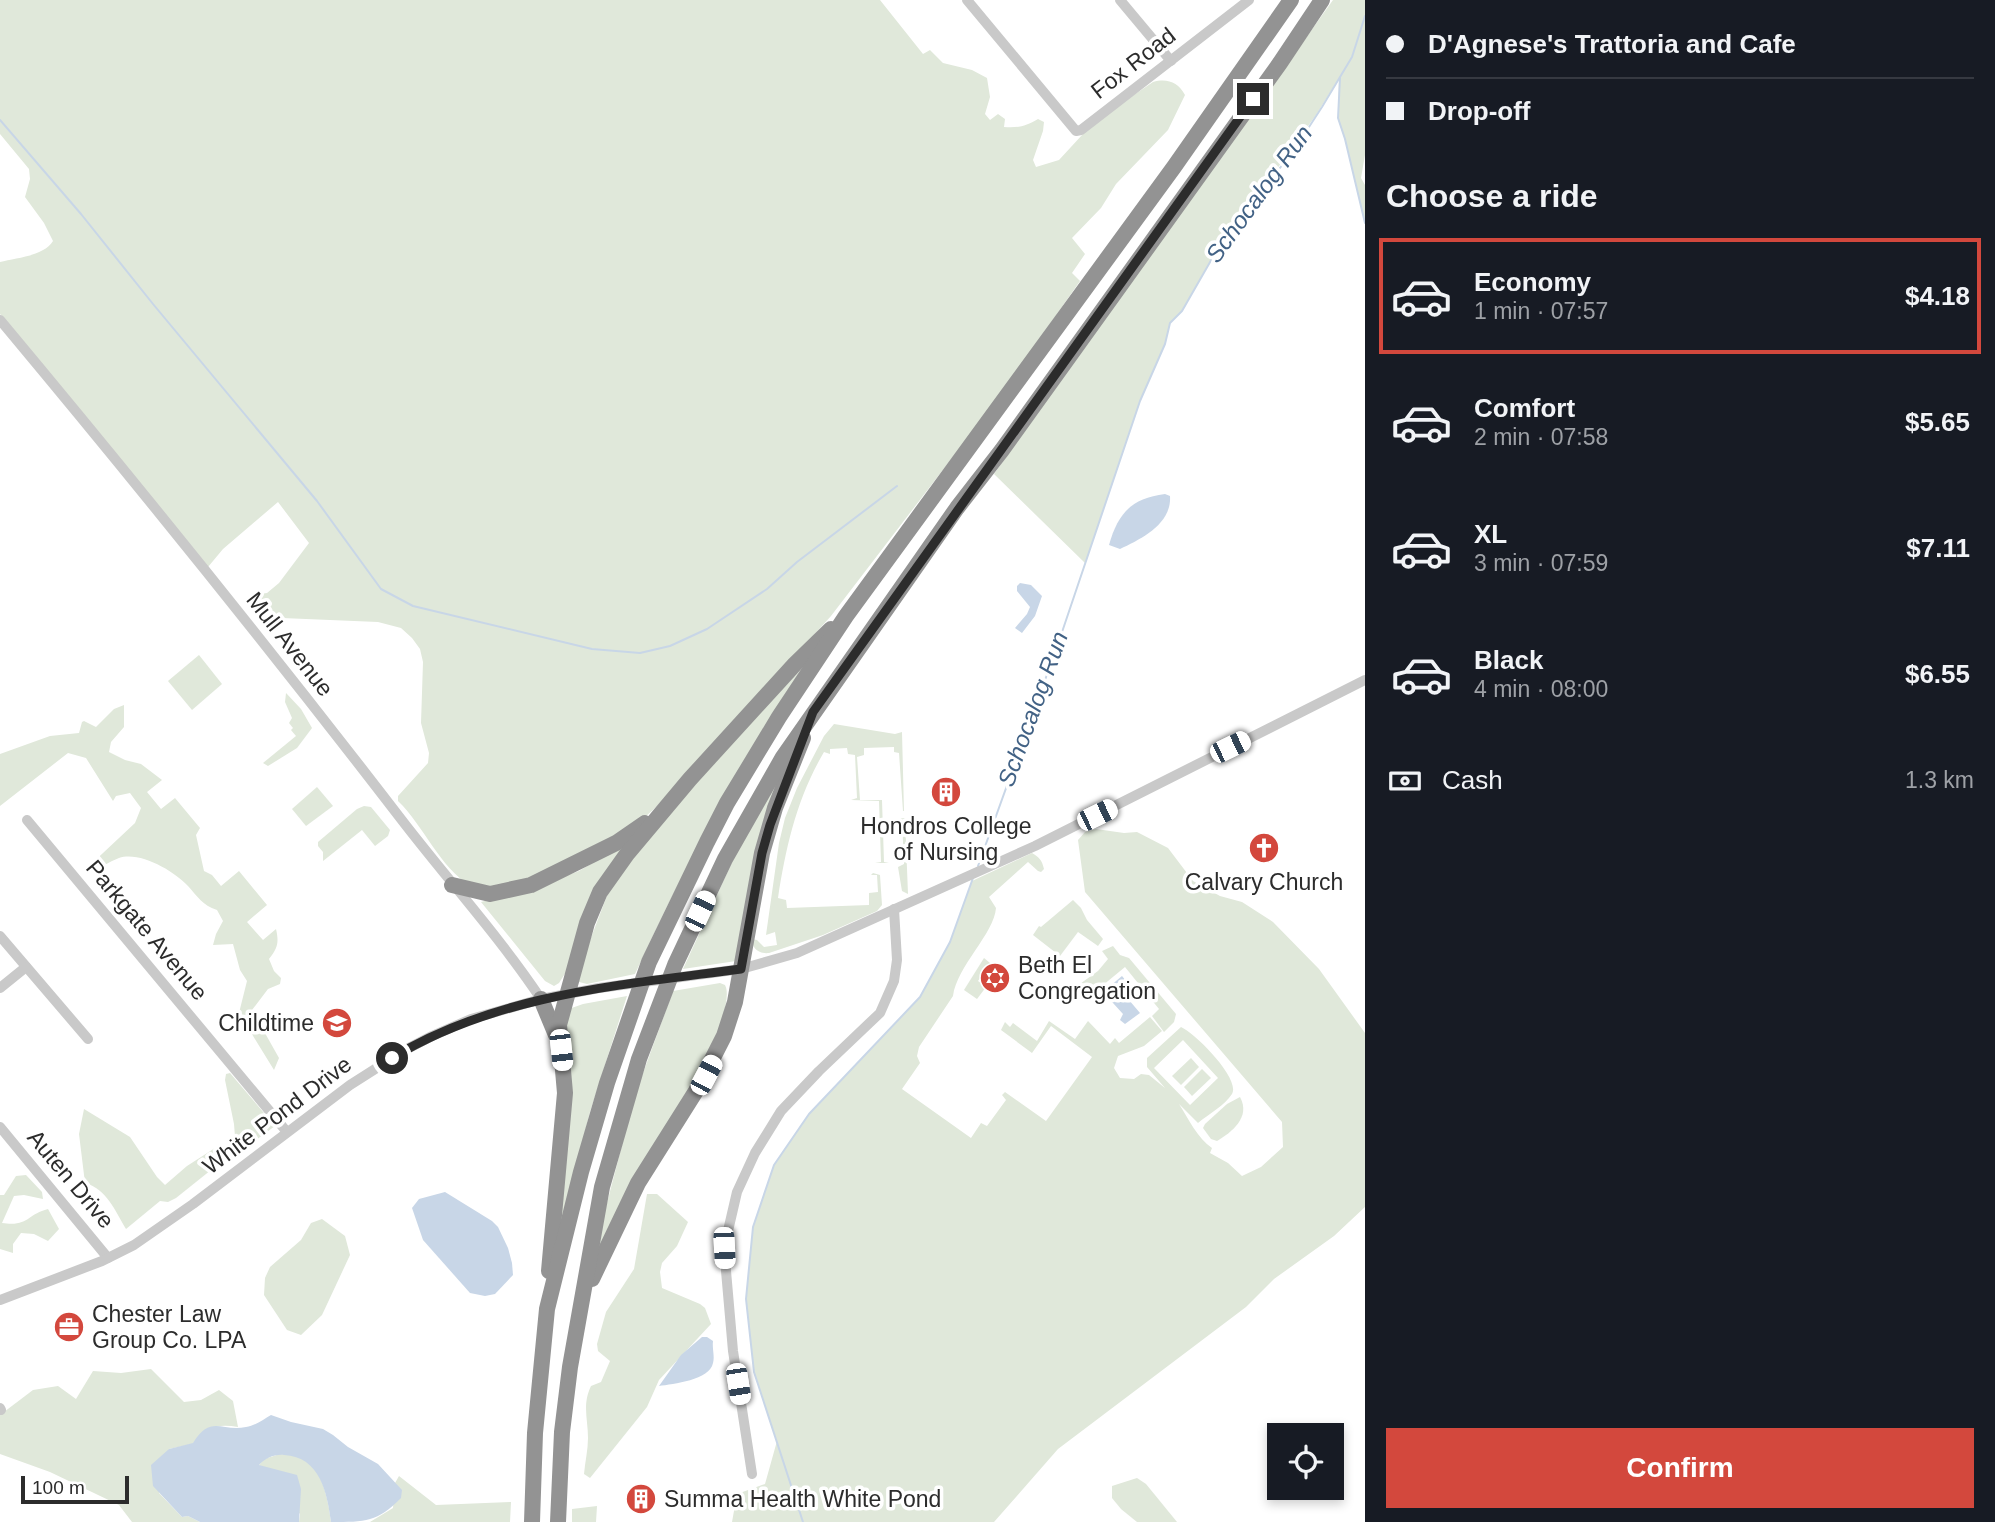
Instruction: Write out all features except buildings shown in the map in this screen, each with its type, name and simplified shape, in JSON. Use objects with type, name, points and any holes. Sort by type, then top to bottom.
[{"type":"highway","points":[[547,1309],[590,1137],[616,1053],[653,953],[727,803],[779,717],[846,616],[1174,167],[1291,0]]},
{"type":"highway","points":[[558,1522],[562,1432],[570,1367],[602,1187],[639,1059],[675,965],[710,889],[746,820],[813,712],[957,508],[1002,450],[1280,63],[1322,0]]},
{"type":"highway","points":[[532,1522],[535,1433],[565,1093],[559,1025],[565,995],[587,923],[600,892],[662,812],[794,664],[846,616]]},
{"type":"highway","points":[[582,1301],[638,1183],[718,1051],[730,1018],[741,969],[762,853],[813,712]]},
{"type":"highway","points":[[452,885],[490,894],[531,885],[616,844],[662,812]]},
{"type":"highway","points":[[541,999],[561,1050]]},
{"type":"street","name":"Fox Road","points":[[967,0],[1076,131],[1081,130],[1249,0]]},
{"type":"street","points":[[1120,0],[1171,61]]},
{"type":"street","name":"Mull Avenue","points":[[0,320],[267,648],[524,973],[541,999]]},
{"type":"street","name":"White Pond Drive","points":[[0,1300],[108,1258],[145,1238],[378,1066],[414,1045],[471,1019],[541,999],[598,988],[741,969],[816,945],[1035,846],[1365,680]]},
{"type":"street","name":"Parkgate Avenue","points":[[27,820],[287,1132]]},
{"type":"street","points":[[752,1474],[733,1351],[724,1248],[737,1192],[755,1153],[781,1111],[880,1013],[894,981],[897,960],[894,909]]},
{"type":"street","points":[[0,936],[88,1039]]},
{"type":"street","points":[[0,988],[26,967]]},
{"type":"street","name":"Auten Drive","points":[[0,1127],[108,1258]]},
{"type":"shaded area","points":[[0,0],[880,0],[923,54],[930,50],[943,63],[972,70],[987,78],[990,97],[985,114],[990,120],[998,114],[1005,119],[1004,127],[1022,126],[1038,119],[1044,122],[1033,160],[1036,167],[1059,160],[1094,122],[1153,82],[1172,82],[1185,95],[1168,130],[1116,184],[1101,208],[1072,238],[1085,254],[1072,273],[1080,281],[1001,394],[831,616],[668,796],[644,818],[606,843],[557,868],[531,879],[486,889],[471,886],[450,868],[398,801],[398,796],[428,763],[429,753],[421,723],[423,662],[420,649],[412,638],[401,628],[378,622],[282,618],[250,609],[249,600],[253,595],[267,593],[279,583],[309,543],[278,502],[223,549],[208,567],[0,314],[0,262],[36,253],[53,241],[25,197],[30,179],[29,169],[0,134]]},
{"type":"shaded area","points":[[1333,0],[1365,0],[1365,155],[1361,178],[1365,185],[1365,223],[1338,118],[1339,78],[1316,115],[1250,206],[1233,222],[1182,311],[1170,323],[1165,344],[1140,401],[1085,563],[994,474]]},
{"type":"shaded area","points":[[199,655],[222,684],[192,710],[168,681]]},
{"type":"shaded area","points":[[804,666],[756,740],[713,817],[635,974],[587,984],[579,982],[576,977],[608,893],[638,848],[703,773]]},
{"type":"shaded area","points":[[286,693],[301,709],[312,728],[297,748],[268,766],[263,763],[296,736],[289,723],[292,718],[285,702]]},
{"type":"shaded area","points":[[124,705],[124,727],[111,742],[109,752],[141,764],[162,780],[147,792],[161,809],[175,798],[200,828],[196,835],[204,871],[212,875],[221,886],[239,871],[267,905],[247,922],[263,940],[276,929],[277,934],[276,948],[269,959],[274,971],[281,978],[280,984],[268,989],[252,1010],[279,1058],[274,1070],[239,1013],[247,981],[240,970],[233,944],[213,945],[223,921],[217,910],[204,903],[174,874],[137,857],[119,858],[89,873],[87,868],[135,823],[141,808],[130,793],[116,796],[113,801],[86,758],[68,753],[0,806],[0,754],[50,736],[79,733],[84,721],[96,727],[114,709]]},
{"type":"shaded area","points":[[834,724],[895,734],[902,732],[904,811],[899,753],[894,752],[894,747],[864,748],[864,755],[857,757],[860,800],[882,800],[884,862],[889,863],[875,863],[881,862],[879,801],[851,800],[857,798],[855,755],[848,754],[847,748],[830,749],[830,754],[824,752],[800,805],[789,841],[778,898],[786,900],[787,908],[869,905],[869,893],[878,892],[877,875],[871,875],[873,873],[880,875],[882,905],[877,911],[823,935],[762,953],[755,948],[752,939],[764,947],[777,945],[775,932],[766,935],[785,818],[824,736]]},
{"type":"shaded area","points":[[778,780],[736,961],[683,969],[739,847]]},
{"type":"shaded area","points":[[317,787],[333,806],[306,826],[292,809]]},
{"type":"shaded area","points":[[364,806],[371,807],[390,830],[388,836],[375,846],[362,830],[323,861],[323,852],[318,842]]},
{"type":"shaded area","points":[[905,818],[908,894],[902,891],[898,867],[904,864],[902,820],[896,819]]},
{"type":"shaded area","points":[[1096,829],[1137,832],[1168,848],[1193,881],[1220,896],[1242,902],[1273,922],[1319,969],[1365,1033],[1365,1207],[1334,1236],[1274,1279],[1246,1307],[1058,1449],[994,1522],[732,1522],[737,1494],[765,1484],[777,1441],[754,1372],[746,1299],[753,1227],[774,1165],[809,1114],[920,997],[950,942],[972,881],[1032,853],[1040,859],[1044,869],[1038,871],[1028,862],[989,897],[996,908],[994,918],[961,973],[953,996],[919,1047],[917,1056],[920,1063],[902,1089],[971,1138],[981,1123],[987,1126],[1006,1100],[1002,1095],[1005,1092],[1046,1121],[1092,1057],[1051,1026],[1032,1053],[1001,1030],[1005,1022],[1010,1027],[1013,1023],[1037,1041],[1049,1021],[1075,1039],[1088,1021],[1110,1044],[1115,1038],[1119,1043],[1150,1017],[1162,1031],[1144,1046],[1118,1056],[1114,1068],[1120,1078],[1134,1079],[1141,1074],[1149,1075],[1165,1088],[1147,1067],[1147,1058],[1181,1027],[1215,1057],[1233,1087],[1232,1094],[1225,1102],[1198,1123],[1179,1104],[1198,1134],[1212,1148],[1210,1153],[1228,1163],[1242,1176],[1261,1167],[1283,1147],[1282,1122],[1085,892],[1078,840],[1085,832]],"holes":[[[1183,1040],[1218,1078],[1190,1105],[1154,1068]]]},
{"type":"shaded area","points":[[623,845],[566,972],[554,986],[545,981],[481,902],[536,887],[579,871]]},
{"type":"shaded area","points":[[1073,900],[1103,939],[1098,946],[1078,932],[1060,956],[1033,935],[1039,926]]},
{"type":"shaded area","points":[[1113,946],[1120,955],[1129,958],[1176,1014],[1174,1022],[1164,1032],[1152,1016],[1159,1009],[1125,967],[1091,995],[1077,986],[1098,971],[1108,959],[1102,951]]},
{"type":"shaded area","points":[[984,958],[990,963],[978,981],[986,987],[977,999],[964,990]]},
{"type":"shaded area","points":[[720,983],[725,985],[726,1005],[699,1074],[631,1199],[599,1253],[594,1253],[635,1095],[673,991]]},
{"type":"shaded area","points":[[627,996],[590,1112],[557,1241],[566,1010]]},
{"type":"shaded area","points":[[1191,1058],[1199,1067],[1181,1085],[1172,1076]]},
{"type":"shaded area","points":[[1202,1069],[1211,1078],[1192,1096],[1184,1087]]},
{"type":"shaded area","points":[[230,1073],[275,1126],[252,1143],[236,1149],[225,1080],[226,1074]]},
{"type":"shaded area","points":[[1240,1097],[1243,1111],[1238,1123],[1217,1141],[1211,1139],[1203,1128],[1205,1124],[1227,1104]]},
{"type":"shaded area","points":[[84,1109],[130,1137],[165,1185],[187,1166],[215,1148],[220,1149],[226,1158],[176,1198],[168,1202],[160,1201],[126,1229],[105,1195],[85,1183],[79,1134]]},
{"type":"shaded area","points":[[26,1175],[42,1192],[43,1199],[14,1196],[2,1223],[23,1222],[48,1209],[59,1229],[48,1241],[34,1234],[21,1233],[13,1244],[13,1253],[0,1249],[0,1195],[4,1195],[16,1176]]},
{"type":"shaded area","points":[[647,1194],[657,1194],[688,1222],[677,1246],[662,1263],[662,1288],[700,1304],[705,1308],[711,1324],[659,1380],[647,1407],[590,1478],[584,1474],[588,1442],[587,1399],[591,1386],[601,1382],[610,1361],[598,1351],[597,1344],[606,1312],[634,1269]]},
{"type":"shaded area","points":[[322,1219],[345,1236],[350,1255],[322,1315],[301,1335],[287,1330],[264,1295],[265,1278],[270,1267],[301,1240],[311,1223]]},
{"type":"shaded area","points":[[151,1369],[184,1402],[201,1400],[219,1390],[233,1401],[238,1427],[212,1428],[202,1433],[193,1444],[169,1449],[159,1493],[182,1517],[188,1516],[200,1522],[132,1522],[119,1505],[50,1472],[0,1454],[0,1415],[33,1390],[58,1386],[76,1399],[93,1371],[121,1373]]},
{"type":"shaded area","points":[[280,1454],[304,1459],[316,1470],[325,1492],[331,1522],[299,1522],[300,1514],[259,1465],[264,1459]]},
{"type":"shaded area","points":[[399,1476],[436,1505],[511,1502],[510,1522],[370,1522],[393,1508],[395,1483]]},
{"type":"shaded area","points":[[1137,1478],[1146,1484],[1177,1522],[1137,1522],[1121,1509],[1112,1498],[1112,1486]]},
{"type":"shaded area","points":[[597,1506],[596,1522],[572,1522],[572,1509]]},
{"type":"water","points":[[1165,494],[1170,496],[1169,506],[1166,515],[1154,529],[1120,549],[1109,545],[1117,524],[1128,509],[1144,499]]},
{"type":"water","points":[[1020,583],[1031,585],[1042,596],[1035,616],[1022,633],[1015,628],[1030,607],[1017,591]]},
{"type":"water","points":[[1122,976],[1130,986],[1123,993],[1140,1013],[1125,1024],[1120,1020],[1123,1014],[1103,992]]},
{"type":"water","points":[[445,1192],[498,1227],[508,1248],[513,1275],[495,1294],[485,1296],[470,1293],[423,1240],[412,1208],[419,1199]]},
{"type":"water","points":[[702,1337],[713,1341],[714,1361],[710,1369],[690,1380],[659,1386],[681,1355]]},
{"type":"water","points":[[271,1415],[323,1429],[333,1435],[378,1464],[402,1490],[401,1498],[385,1512],[370,1519],[331,1522],[324,1488],[314,1469],[296,1457],[284,1455],[270,1457],[259,1465],[297,1475],[301,1489],[299,1522],[200,1522],[188,1516],[182,1517],[153,1486],[151,1465],[169,1449],[193,1443],[199,1434],[211,1427],[249,1426]]},
{"type":"waterway","name":"Schocalog Run","points":[[978,866],[1058,644],[1140,401],[1165,344],[1170,323],[1182,311],[1233,222],[1250,206],[1294,150],[1322,107],[1352,57],[1365,16]]},
{"type":"waterway","points":[[1340,78],[1338,118],[1365,223]]},
{"type":"waterway","points":[[0,120],[81,214],[317,501],[381,589],[413,606],[592,649],[640,653],[670,646],[707,629],[767,589],[797,562],[897,486]]},
{"type":"waterway","name":"Schocalog Run","points":[[803,1522],[754,1372],[746,1299],[753,1227],[774,1165],[809,1114],[920,997],[950,942],[973,878]]},
{"type":"place","name":"Hondros College of Nursing","points":[[946,792]]},
{"type":"place","name":"Calvary Church","points":[[1264,848]]},
{"type":"place","name":"Beth El Congregation","points":[[995,978]]},
{"type":"place","name":"Childtime","points":[[337,1023]]},
{"type":"place","name":"Chester Law Group Co. LPA","points":[[69,1327]]},
{"type":"place","name":"Summa Health White Pond","points":[[641,1499]]},
{"type":"route","points":[[392,1058],[471,1019],[541,999],[598,988],[741,969],[762,853],[775,808],[813,712],[1253,99]]}]
